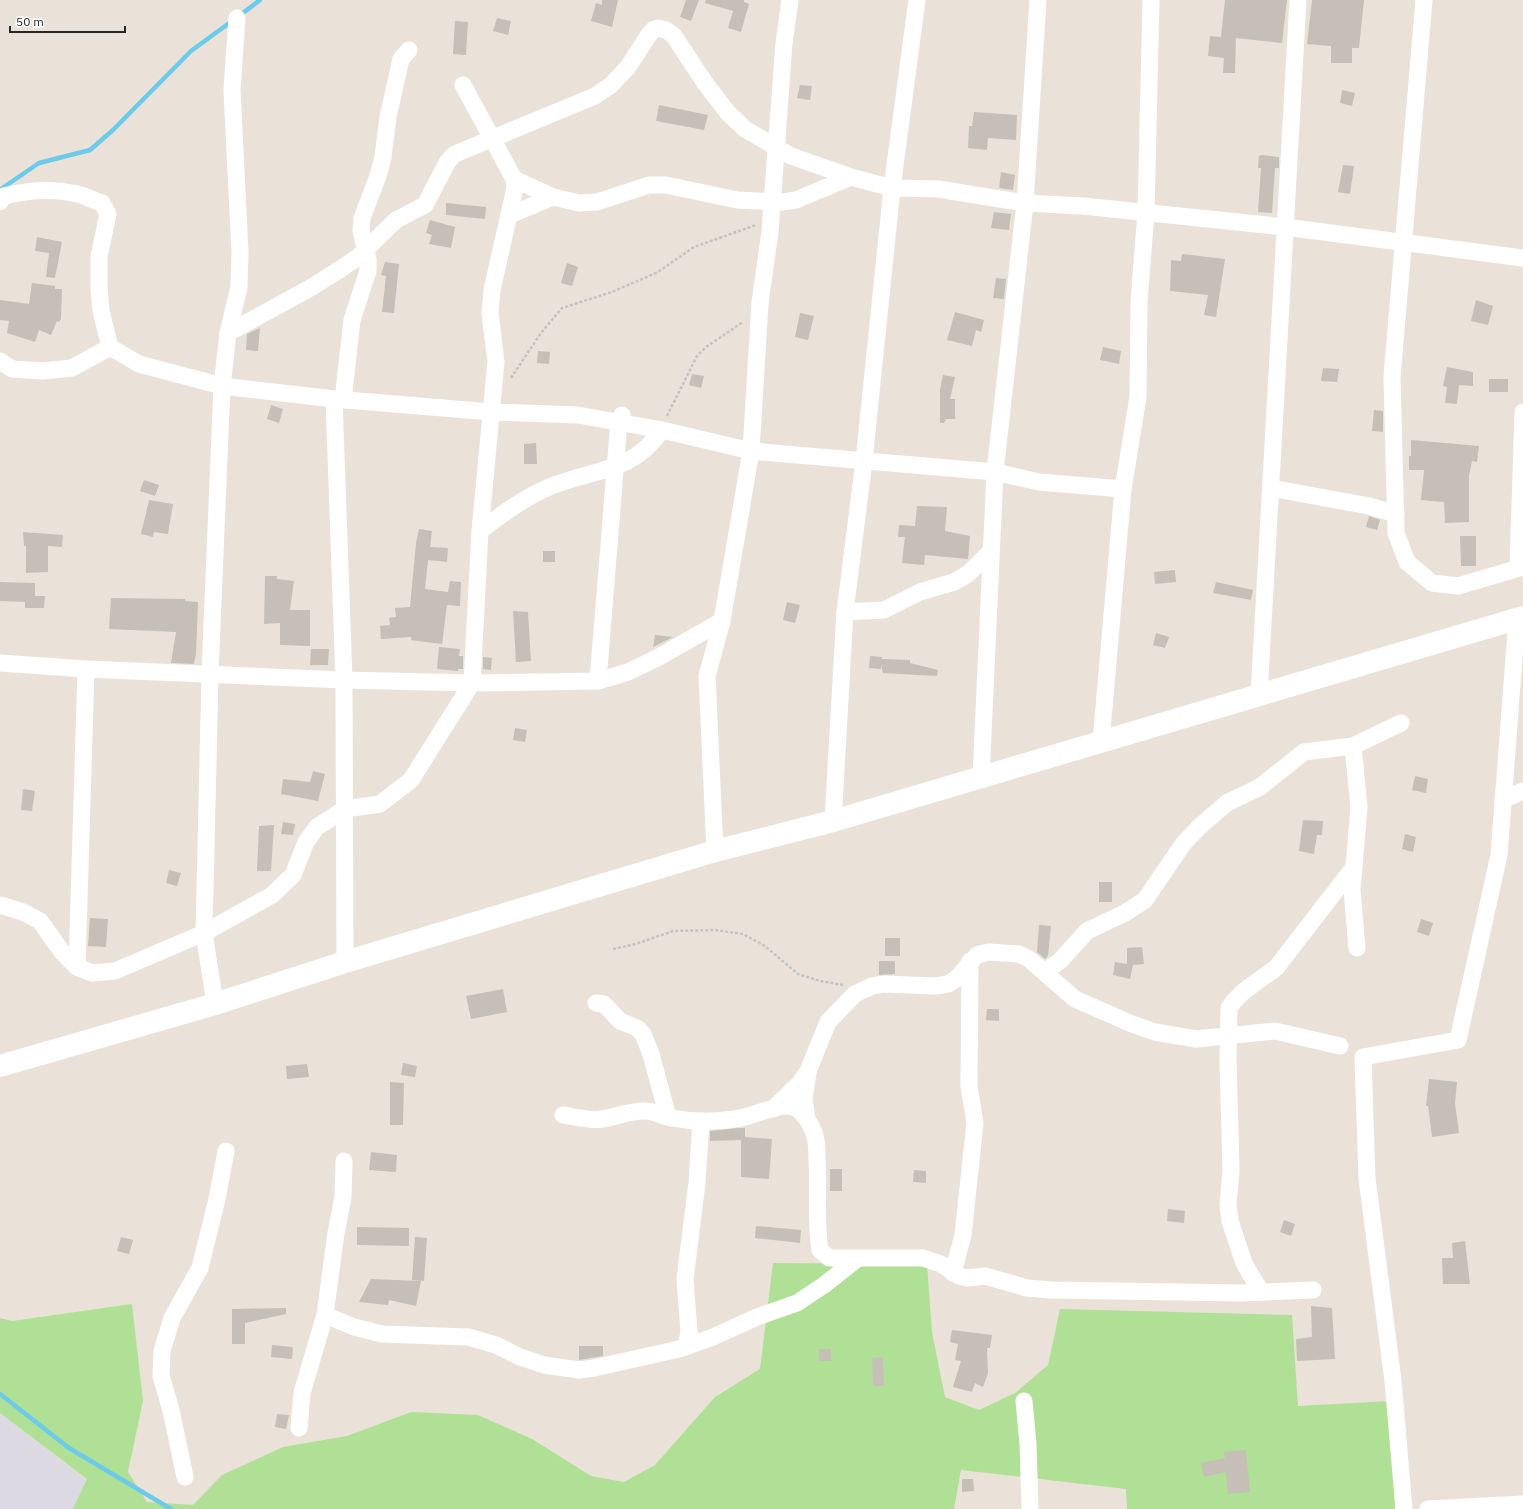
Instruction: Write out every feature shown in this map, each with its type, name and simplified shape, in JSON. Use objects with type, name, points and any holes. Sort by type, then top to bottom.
[{"type":"main road","points":[[0,1066],[215,1004],[345,962],[715,851],[833,821],[980,776],[1102,742],[1520,618]]},
{"type":"street","points":[[715,851],[707,676],[722,621],[751,451],[760,303],[773,202],[784,43],[790,0]]},
{"type":"street","points":[[833,821],[846,612],[864,461],[892,188],[917,0]]},
{"type":"street","points":[[980,776],[995,472],[1025,203],[1038,0]]},
{"type":"street","points":[[1102,742],[1123,489],[1138,397],[1139,300],[1146,213],[1150,0]]},
{"type":"street","points":[[1259,695],[1298,0]]},
{"type":"street","points":[[1424,0],[1405,244],[1392,377],[1396,533],[1407,562],[1432,583],[1458,586],[1521,567],[1523,412]]},
{"type":"street","points":[[215,1004],[204,934],[210,674],[222,386],[228,333],[239,286],[240,252],[232,90],[237,18]]},
{"type":"street","points":[[228,333],[312,287],[347,265],[396,220],[425,205],[448,161],[455,154],[493,140],[507,132],[528,126],[596,96],[611,85],[628,67],[648,36],[653,30],[658,28],[666,30],[674,36],[705,83],[728,113],[745,129],[791,156],[851,177],[892,188],[938,189],[1025,203],[1083,206],[1285,227],[1405,244],[1523,258]]},
{"type":"street","points":[[345,962],[344,680],[338,399],[352,320],[368,271],[368,260],[361,231],[362,218],[381,163],[389,111],[401,59],[409,50]]},
{"type":"street","points":[[0,905],[23,912],[40,921],[62,952],[77,967],[92,973],[115,971],[204,934],[272,895],[293,875],[306,842],[317,827],[345,809],[380,804],[411,780],[472,683],[480,532],[496,362],[490,313],[515,188],[514,179],[462,85]]},
{"type":"street","points":[[514,179],[553,197],[579,203],[597,202],[649,185],[666,185],[737,200],[782,202],[796,200],[851,177]]},
{"type":"street","points":[[0,202],[3,196],[20,192],[46,190],[73,193],[102,203],[108,214],[100,258],[99,288],[101,311],[110,347],[139,364],[222,386],[338,399],[491,412],[621,418],[662,430],[751,451],[995,472],[1039,482],[1123,489]]},
{"type":"street","points":[[510,215],[553,197]]},
{"type":"street","points":[[0,361],[12,369],[43,371],[72,368],[110,347]]},
{"type":"street","points":[[598,681],[615,468],[621,418]]},
{"type":"street","points":[[480,532],[523,500],[548,488],[574,478],[615,468],[653,443],[662,430]]},
{"type":"street","points":[[1271,488],[1369,506],[1396,514]]},
{"type":"street","points":[[846,612],[884,610],[920,592],[954,582],[968,574],[991,551]]},
{"type":"street","points":[[1404,1509],[1393,1381],[1367,1178],[1363,1057],[1458,1040],[1500,855],[1503,800],[1520,618]]},
{"type":"street","points":[[0,663],[86,669],[344,680],[472,683],[598,681],[628,672],[659,657],[722,621]]},
{"type":"street","points":[[77,967],[86,669]]},
{"type":"street","points":[[1045,970],[1060,961],[1087,931],[1125,913],[1146,900],[1183,844],[1199,827],[1227,803],[1260,788],[1304,752],[1353,746],[1401,723]]},
{"type":"street","points":[[1353,746],[1359,807],[1352,890],[1357,948]]},
{"type":"street","points":[[1503,800],[1523,792]]},
{"type":"street","points":[[1261,1292],[1244,1263],[1230,1221],[1228,1204],[1231,1171],[1228,1059],[1230,1035],[1228,1018],[1229,1008],[1234,1001],[1276,968],[1354,867]]},
{"type":"street","points":[[773,1109],[799,1084],[808,1071],[828,1022],[855,994],[873,986],[884,984],[935,986],[948,984],[956,979],[976,955],[989,952],[1019,954],[1037,963],[1075,999],[1132,1024],[1155,1032],[1196,1039],[1276,1031],[1317,1042],[1340,1046]]},
{"type":"street","points":[[953,1273],[963,1235],[975,1123],[970,1086],[970,961]]},
{"type":"street","points":[[596,1002],[604,1004],[620,1021],[637,1028],[643,1034],[651,1054],[668,1117]]},
{"type":"street","points":[[807,1119],[804,1099],[808,1071]]},
{"type":"street","points":[[562,1115],[600,1119],[627,1112],[648,1111],[668,1117],[701,1121],[736,1119],[789,1106],[801,1112],[807,1119],[813,1131],[816,1144],[817,1232],[820,1250],[829,1258],[923,1258],[941,1264],[953,1273],[963,1277],[985,1276],[1027,1288],[1050,1290],[1261,1292],[1313,1290]]},
{"type":"street","points":[[686,1347],[689,1332],[685,1279],[697,1183],[701,1121]]},
{"type":"street","points":[[184,1477],[171,1410],[161,1376],[162,1351],[172,1318],[200,1268],[217,1198],[226,1151]]},
{"type":"street","points":[[299,1428],[302,1392],[326,1315],[336,1233],[343,1197],[344,1161]]},
{"type":"street","points":[[326,1315],[354,1327],[382,1334],[424,1335],[474,1339],[544,1365],[579,1370],[641,1358],[686,1347],[757,1317],[797,1303],[824,1285],[856,1259]]},
{"type":"street","points":[[1024,1401],[1028,1444],[1030,1509]]},
{"type":"street","points":[[1428,1509],[1523,1504]]},
{"type":"path","points":[[510,380],[541,333],[562,308],[612,292],[658,272],[671,265],[687,251],[702,244],[771,220]]},
{"type":"path","points":[[662,430],[668,413],[677,397],[689,369],[697,356],[706,347],[745,321],[760,303]]},
{"type":"path","points":[[613,949],[636,944],[672,931],[715,930],[732,932],[743,934],[765,946],[798,974],[840,985],[873,986]]},
{"type":"shaded area","points":[[0,1413],[87,1480],[73,1509],[0,1509]]},
{"type":"green space","points":[[773,1263],[927,1264],[932,1332],[945,1397],[979,1410],[1015,1393],[1048,1365],[1060,1309],[1292,1315],[1298,1406],[1391,1401],[1395,1509],[1127,1509],[1126,1489],[961,1470],[954,1509],[73,1509],[87,1479],[0,1413],[0,1318],[12,1321],[132,1304],[143,1401],[128,1472],[147,1502],[193,1505],[222,1475],[283,1447],[347,1436],[411,1412],[478,1415],[532,1439],[591,1476],[624,1482],[655,1465],[715,1397],[760,1369]]},
{"type":"building","points":[[602,0],[618,0],[612,27],[591,21],[596,3],[602,5]]},
{"type":"building","points":[[686,0],[699,0],[691,21],[680,17]]},
{"type":"building","points":[[706,0],[744,0],[744,2],[749,4],[741,32],[728,28],[733,11],[705,3]]},
{"type":"building","points":[[1225,0],[1287,0],[1282,43],[1236,38],[1235,73],[1223,73],[1224,58],[1208,56],[1210,36],[1221,37]]},
{"type":"building","points":[[1312,0],[1364,0],[1359,48],[1352,48],[1352,63],[1331,63],[1331,46],[1307,44]]},
{"type":"building","points":[[497,18],[511,21],[508,35],[493,31]]},
{"type":"building","points":[[455,21],[468,22],[466,55],[453,54]]},
{"type":"building","points":[[800,85],[812,86],[810,100],[797,98]]},
{"type":"building","points":[[1342,90],[1355,93],[1352,106],[1340,103]]},
{"type":"building","points":[[659,105],[708,115],[704,130],[656,121]]},
{"type":"building","points":[[974,112],[1017,115],[1016,140],[988,138],[987,150],[968,148],[969,126],[972,126]]},
{"type":"building","points":[[1259,156],[1279,157],[1279,168],[1275,168],[1272,213],[1258,212],[1261,168],[1258,168]]},
{"type":"building","points":[[1343,165],[1354,166],[1350,194],[1338,192]]},
{"type":"building","points":[[1001,172],[1015,175],[1013,190],[999,188]]},
{"type":"building","points":[[446,203],[486,207],[485,219],[446,215]]},
{"type":"building","points":[[994,212],[1011,214],[1009,230],[991,228]]},
{"type":"building","points":[[430,220],[455,227],[451,248],[429,244],[432,235],[426,233]]},
{"type":"building","points":[[37,237],[62,242],[55,278],[46,277],[49,253],[35,251]]},
{"type":"building","points":[[1182,254],[1225,259],[1216,317],[1204,315],[1208,295],[1170,291],[1171,260],[1181,261]]},
{"type":"building","points":[[385,262],[399,264],[394,313],[382,312],[386,276],[381,275]]},
{"type":"building","points":[[567,263],[578,267],[572,286],[561,283]]},
{"type":"building","points":[[996,278],[1006,279],[1004,299],[993,298]]},
{"type":"building","points":[[32,283],[55,286],[55,289],[62,289],[61,319],[59,322],[57,321],[51,335],[39,330],[35,342],[7,333],[9,321],[0,320],[0,300],[29,304]]},
{"type":"building","points":[[1476,300],[1493,306],[1488,325],[1471,321]]},
{"type":"building","points":[[955,312],[984,320],[981,332],[976,330],[972,346],[947,340]]},
{"type":"building","points":[[800,313],[814,316],[808,340],[795,337]]},
{"type":"building","points":[[260,328],[258,351],[246,350],[247,334]]},
{"type":"building","points":[[1103,347],[1121,351],[1119,364],[1100,360]]},
{"type":"building","points":[[538,351],[550,352],[549,364],[537,363]]},
{"type":"building","points":[[1447,367],[1473,372],[1473,386],[1459,385],[1457,404],[1445,403],[1447,387],[1443,386]]},
{"type":"building","points":[[1323,368],[1339,369],[1337,382],[1321,381]]},
{"type":"building","points":[[692,374],[704,376],[701,388],[689,385]]},
{"type":"building","points":[[943,375],[955,377],[950,399],[955,399],[955,419],[946,419],[944,423],[940,423],[940,390]]},
{"type":"building","points":[[1489,379],[1508,379],[1508,392],[1489,392]]},
{"type":"building","points":[[271,405],[283,409],[279,423],[267,419]]},
{"type":"building","points":[[1374,410],[1383,411],[1383,432],[1372,431]]},
{"type":"building","points":[[1411,440],[1479,446],[1477,462],[1472,461],[1469,476],[1469,522],[1445,523],[1444,502],[1421,500],[1424,470],[1409,470]]},
{"type":"building","points":[[536,443],[537,464],[524,464],[524,444]]},
{"type":"building","points":[[144,480],[159,485],[155,496],[140,491]]},
{"type":"building","points":[[149,500],[173,504],[168,534],[154,532],[153,537],[141,534]]},
{"type":"building","points":[[917,506],[947,507],[945,531],[970,536],[968,559],[925,555],[924,565],[902,563],[905,537],[898,537],[899,525],[915,526]]},
{"type":"building","points":[[1369,516],[1380,520],[1377,530],[1366,527]]},
{"type":"building","points":[[419,529],[432,531],[430,547],[448,548],[447,562],[428,560],[425,589],[448,592],[450,581],[461,582],[460,606],[447,605],[442,644],[411,640],[411,637],[381,639],[380,626],[390,625],[389,618],[396,617],[395,608],[410,607],[416,543]]},
{"type":"building","points":[[23,532],[63,535],[62,547],[48,546],[48,572],[26,573],[26,546],[24,546]]},
{"type":"building","points":[[1460,536],[1476,536],[1476,566],[1461,566]]},
{"type":"building","points":[[543,551],[555,551],[555,562],[543,562]]},
{"type":"building","points":[[1175,570],[1176,582],[1155,584],[1154,572]]},
{"type":"building","points":[[265,576],[277,576],[277,579],[294,581],[290,610],[310,610],[310,646],[280,645],[280,623],[264,624]]},
{"type":"building","points":[[0,582],[35,583],[35,596],[45,596],[44,608],[25,608],[25,602],[0,601]]},
{"type":"building","points":[[1216,582],[1253,590],[1251,600],[1213,593]]},
{"type":"building","points":[[111,598],[185,599],[185,601],[198,602],[196,654],[194,664],[171,663],[176,632],[109,629]]},
{"type":"building","points":[[787,602],[800,605],[795,623],[783,620]]},
{"type":"building","points":[[513,611],[528,612],[531,661],[516,662]]},
{"type":"building","points":[[1156,633],[1169,637],[1165,648],[1153,645]]},
{"type":"building","points":[[655,635],[673,637],[653,647]]},
{"type":"building","points":[[439,647],[460,649],[459,656],[463,656],[463,669],[458,669],[458,671],[437,669]]},
{"type":"building","points":[[311,649],[329,649],[328,665],[310,665]]},
{"type":"building","points":[[870,656],[882,657],[882,659],[910,660],[910,663],[938,670],[937,676],[883,673],[881,664],[881,669],[869,668]]},
{"type":"building","points":[[483,657],[492,658],[491,670],[483,669]]},
{"type":"building","points":[[515,728],[527,730],[525,742],[513,740]]},
{"type":"building","points":[[313,771],[325,774],[318,801],[281,794],[283,779],[310,782]]},
{"type":"building","points":[[1415,776],[1428,779],[1426,793],[1412,790]]},
{"type":"building","points":[[23,789],[35,791],[32,811],[21,810]]},
{"type":"building","points":[[1303,820],[1323,821],[1322,835],[1317,835],[1314,854],[1299,851]]},
{"type":"building","points":[[283,822],[295,824],[293,835],[281,834]]},
{"type":"building","points":[[274,825],[271,871],[257,871],[259,826]]},
{"type":"building","points":[[1405,834],[1416,837],[1413,852],[1402,849]]},
{"type":"building","points":[[169,870],[181,873],[177,886],[166,883]]},
{"type":"building","points":[[1099,882],[1112,882],[1112,902],[1099,902]]},
{"type":"building","points":[[90,918],[108,919],[106,947],[88,946]]},
{"type":"building","points":[[1421,919],[1433,923],[1429,936],[1417,932]]},
{"type":"building","points":[[1039,925],[1051,926],[1048,956],[1045,959],[1037,952]]},
{"type":"building","points":[[885,938],[900,938],[900,956],[885,956]]},
{"type":"building","points":[[1142,947],[1144,964],[1131,965],[1133,965],[1130,979],[1113,975],[1115,962],[1127,964],[1127,948]]},
{"type":"building","points":[[879,961],[895,961],[895,974],[879,975]]},
{"type":"building","points":[[503,989],[507,1012],[471,1019],[466,996]]},
{"type":"building","points":[[987,1009],[999,1009],[999,1021],[986,1020]]},
{"type":"building","points":[[403,1063],[417,1066],[415,1077],[401,1075]]},
{"type":"building","points":[[307,1064],[309,1077],[287,1079],[286,1066]]},
{"type":"building","points":[[1429,1079],[1457,1082],[1455,1103],[1459,1133],[1432,1137],[1428,1106],[1426,1106]]},
{"type":"building","points":[[390,1082],[404,1083],[403,1125],[390,1125]]},
{"type":"building","points":[[745,1128],[745,1137],[772,1139],[769,1179],[741,1177],[741,1140],[710,1141],[710,1131]]},
{"type":"building","points":[[371,1152],[397,1155],[396,1172],[369,1170]]},
{"type":"building","points":[[830,1169],[842,1169],[842,1191],[830,1191]]},
{"type":"building","points":[[914,1170],[926,1171],[926,1183],[913,1182]]},
{"type":"building","points":[[1168,1209],[1185,1211],[1184,1223],[1167,1221]]},
{"type":"building","points":[[1284,1220],[1295,1224],[1291,1236],[1280,1232]]},
{"type":"building","points":[[756,1226],[801,1230],[800,1243],[755,1238]]},
{"type":"building","points":[[357,1227],[409,1228],[409,1246],[357,1245]]},
{"type":"building","points":[[121,1237],[133,1240],[129,1254],[117,1251]]},
{"type":"building","points":[[415,1237],[427,1238],[424,1281],[412,1280]]},
{"type":"building","points":[[1465,1241],[1470,1284],[1443,1284],[1442,1258],[1453,1258],[1452,1243]]},
{"type":"building","points":[[371,1279],[421,1281],[416,1306],[389,1300],[388,1305],[359,1302]]},
{"type":"building","points":[[1311,1306],[1332,1308],[1335,1359],[1297,1361],[1296,1339],[1312,1337]]},
{"type":"building","points":[[286,1308],[286,1314],[245,1323],[245,1344],[232,1344],[232,1309]]},
{"type":"building","points":[[952,1330],[992,1335],[990,1348],[987,1348],[988,1373],[983,1387],[975,1383],[972,1392],[953,1387],[961,1361],[955,1360],[958,1344],[950,1342]]},
{"type":"building","points":[[272,1345],[293,1347],[292,1359],[271,1357]]},
{"type":"building","points":[[579,1346],[603,1346],[603,1356],[579,1360]]},
{"type":"building","points":[[819,1349],[831,1349],[831,1361],[819,1361]]},
{"type":"building","points":[[883,1357],[884,1386],[873,1386],[872,1358]]},
{"type":"building","points":[[277,1414],[289,1415],[286,1429],[275,1427]]},
{"type":"building","points":[[1246,1450],[1250,1492],[1228,1494],[1226,1472],[1204,1477],[1201,1463],[1225,1458],[1224,1452]]},
{"type":"building","points":[[962,1479],[973,1479],[974,1491],[962,1492]]},
{"type":"waterway","points":[[239,16],[260,0]]},
{"type":"waterway","points":[[1,189],[39,163],[90,150],[113,130],[191,51],[232,21]]},
{"type":"waterway","points":[[0,1394],[69,1448],[171,1509]]}]
